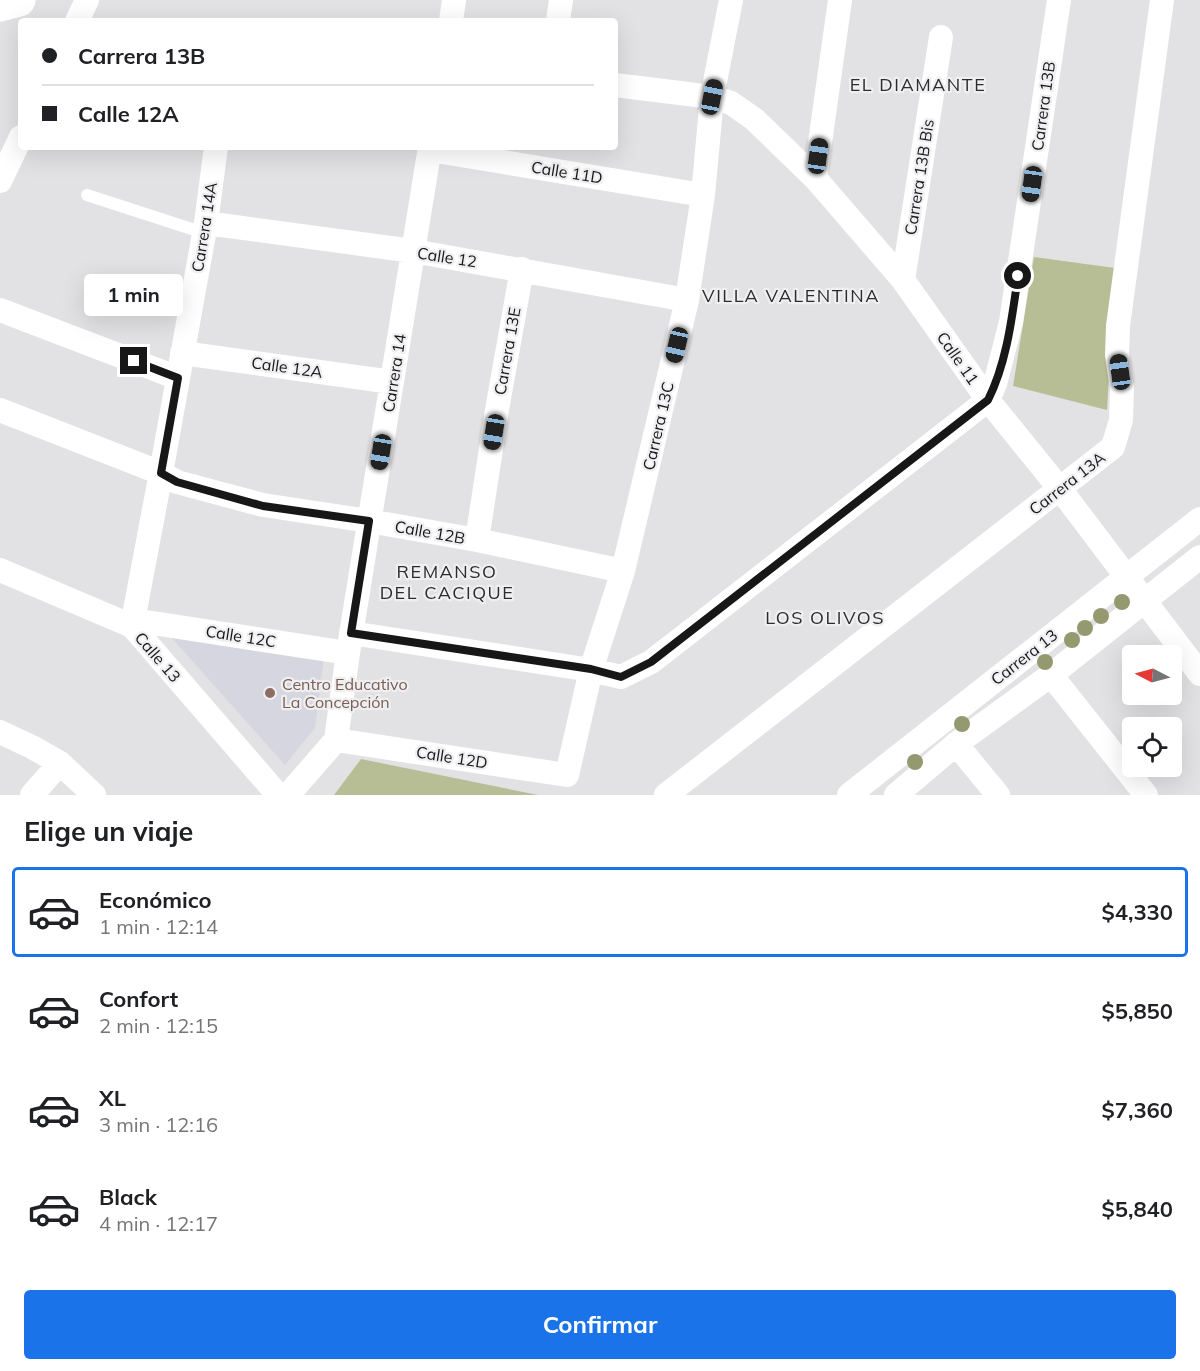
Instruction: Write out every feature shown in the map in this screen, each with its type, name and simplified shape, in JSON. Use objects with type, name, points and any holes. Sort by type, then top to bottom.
[{"type":"street","points":[[0,5],[19,0]]},
{"type":"street","points":[[78,18],[87,0]]},
{"type":"street","points":[[451,18],[454,0]]},
{"type":"street","points":[[558,18],[561,0]]},
{"type":"street","name":"Carrera 13C","points":[[567,775],[591,669],[623,571],[687,300],[703,195],[712,97],[731,0]]},
{"type":"street","points":[[815,178],[840,0]]},
{"type":"street","name":"Carrera 13B","points":[[988,400],[996,384],[1011,322],[1059,0]]},
{"type":"street","name":"Carrera 13A","points":[[666,795],[1113,447],[1120,420],[1122,388],[1117,355],[1118,326],[1162,0]]},
{"type":"street","name":"Carrera 13B Bis","points":[[903,280],[941,37]]},
{"type":"street","name":"Calle 11","points":[[618,85],[712,97],[731,103],[754,119],[815,178],[903,280],[988,400],[1060,489],[1200,674]]},
{"type":"street","points":[[0,181],[18,143]]},
{"type":"street","name":"Carrera 14A","points":[[132,623],[205,228],[216,150]]},
{"type":"street","name":"Carrera 14","points":[[336,740],[430,150]]},
{"type":"street","name":"Calle 11D","points":[[442,150],[703,195]]},
{"type":"street","name":"Calle 12","points":[[205,228],[413,251],[687,300]]},
{"type":"street","name":"Carrera 13E","points":[[477,540],[522,269]]},
{"type":"street","points":[[0,310],[178,378]]},
{"type":"street","name":"Calle 12A","points":[[182,352],[392,382]]},
{"type":"street","points":[[591,669],[621,677],[651,662],[988,400]]},
{"type":"street","name":"Calle 12B","points":[[0,410],[161,473],[177,482],[263,506],[369,521],[477,540],[623,571]]},
{"type":"street","name":"Carrera 13","points":[[849,795],[1200,519]]},
{"type":"street","name":"Carrera 13","points":[[896,795],[956,744],[1051,675],[1200,557]]},
{"type":"street","name":"Calle 13","points":[[0,570],[132,623],[278,795]]},
{"type":"street","name":"Calle 12C","points":[[132,623],[350,643],[591,669]]},
{"type":"street","points":[[1051,675],[1146,795]]},
{"type":"street","points":[[0,732],[60,763],[94,795]]},
{"type":"street","points":[[288,795],[336,740]]},
{"type":"street","name":"Calle 12D","points":[[336,740],[567,775]]},
{"type":"street","points":[[956,744],[998,795]]},
{"type":"street","points":[[32,795],[60,763]]},
{"type":"lane","name":"Calle 12","points":[[87,195],[205,228]]},
{"type":"shaded area","name":"Centro Educativo La Concepción","points":[[169,635],[324,657],[315,728],[285,765]]},
{"type":"green space","points":[[1034,257],[1115,268],[1107,410],[1013,386]]},
{"type":"green space","points":[[361,759],[538,795],[334,795]]},
{"type":"place","name":"Centro Educativo La Concepción","points":[[270,693]]},
{"type":"district","name":"EL DIAMANTE","points":[[918,84]]},
{"type":"district","name":"VILLA VALENTINA","points":[[791,295]]},
{"type":"district","name":"REMANSO DEL CACIQUE","points":[[447,581]]},
{"type":"district","name":"LOS OLIVOS","points":[[825,617]]},
{"type":"route","points":[[134,361],[178,378],[161,473],[177,482],[263,506],[369,521],[351,633],[591,669],[621,677],[651,662],[988,400],[996,384],[1011,322],[1018,276]]}]
